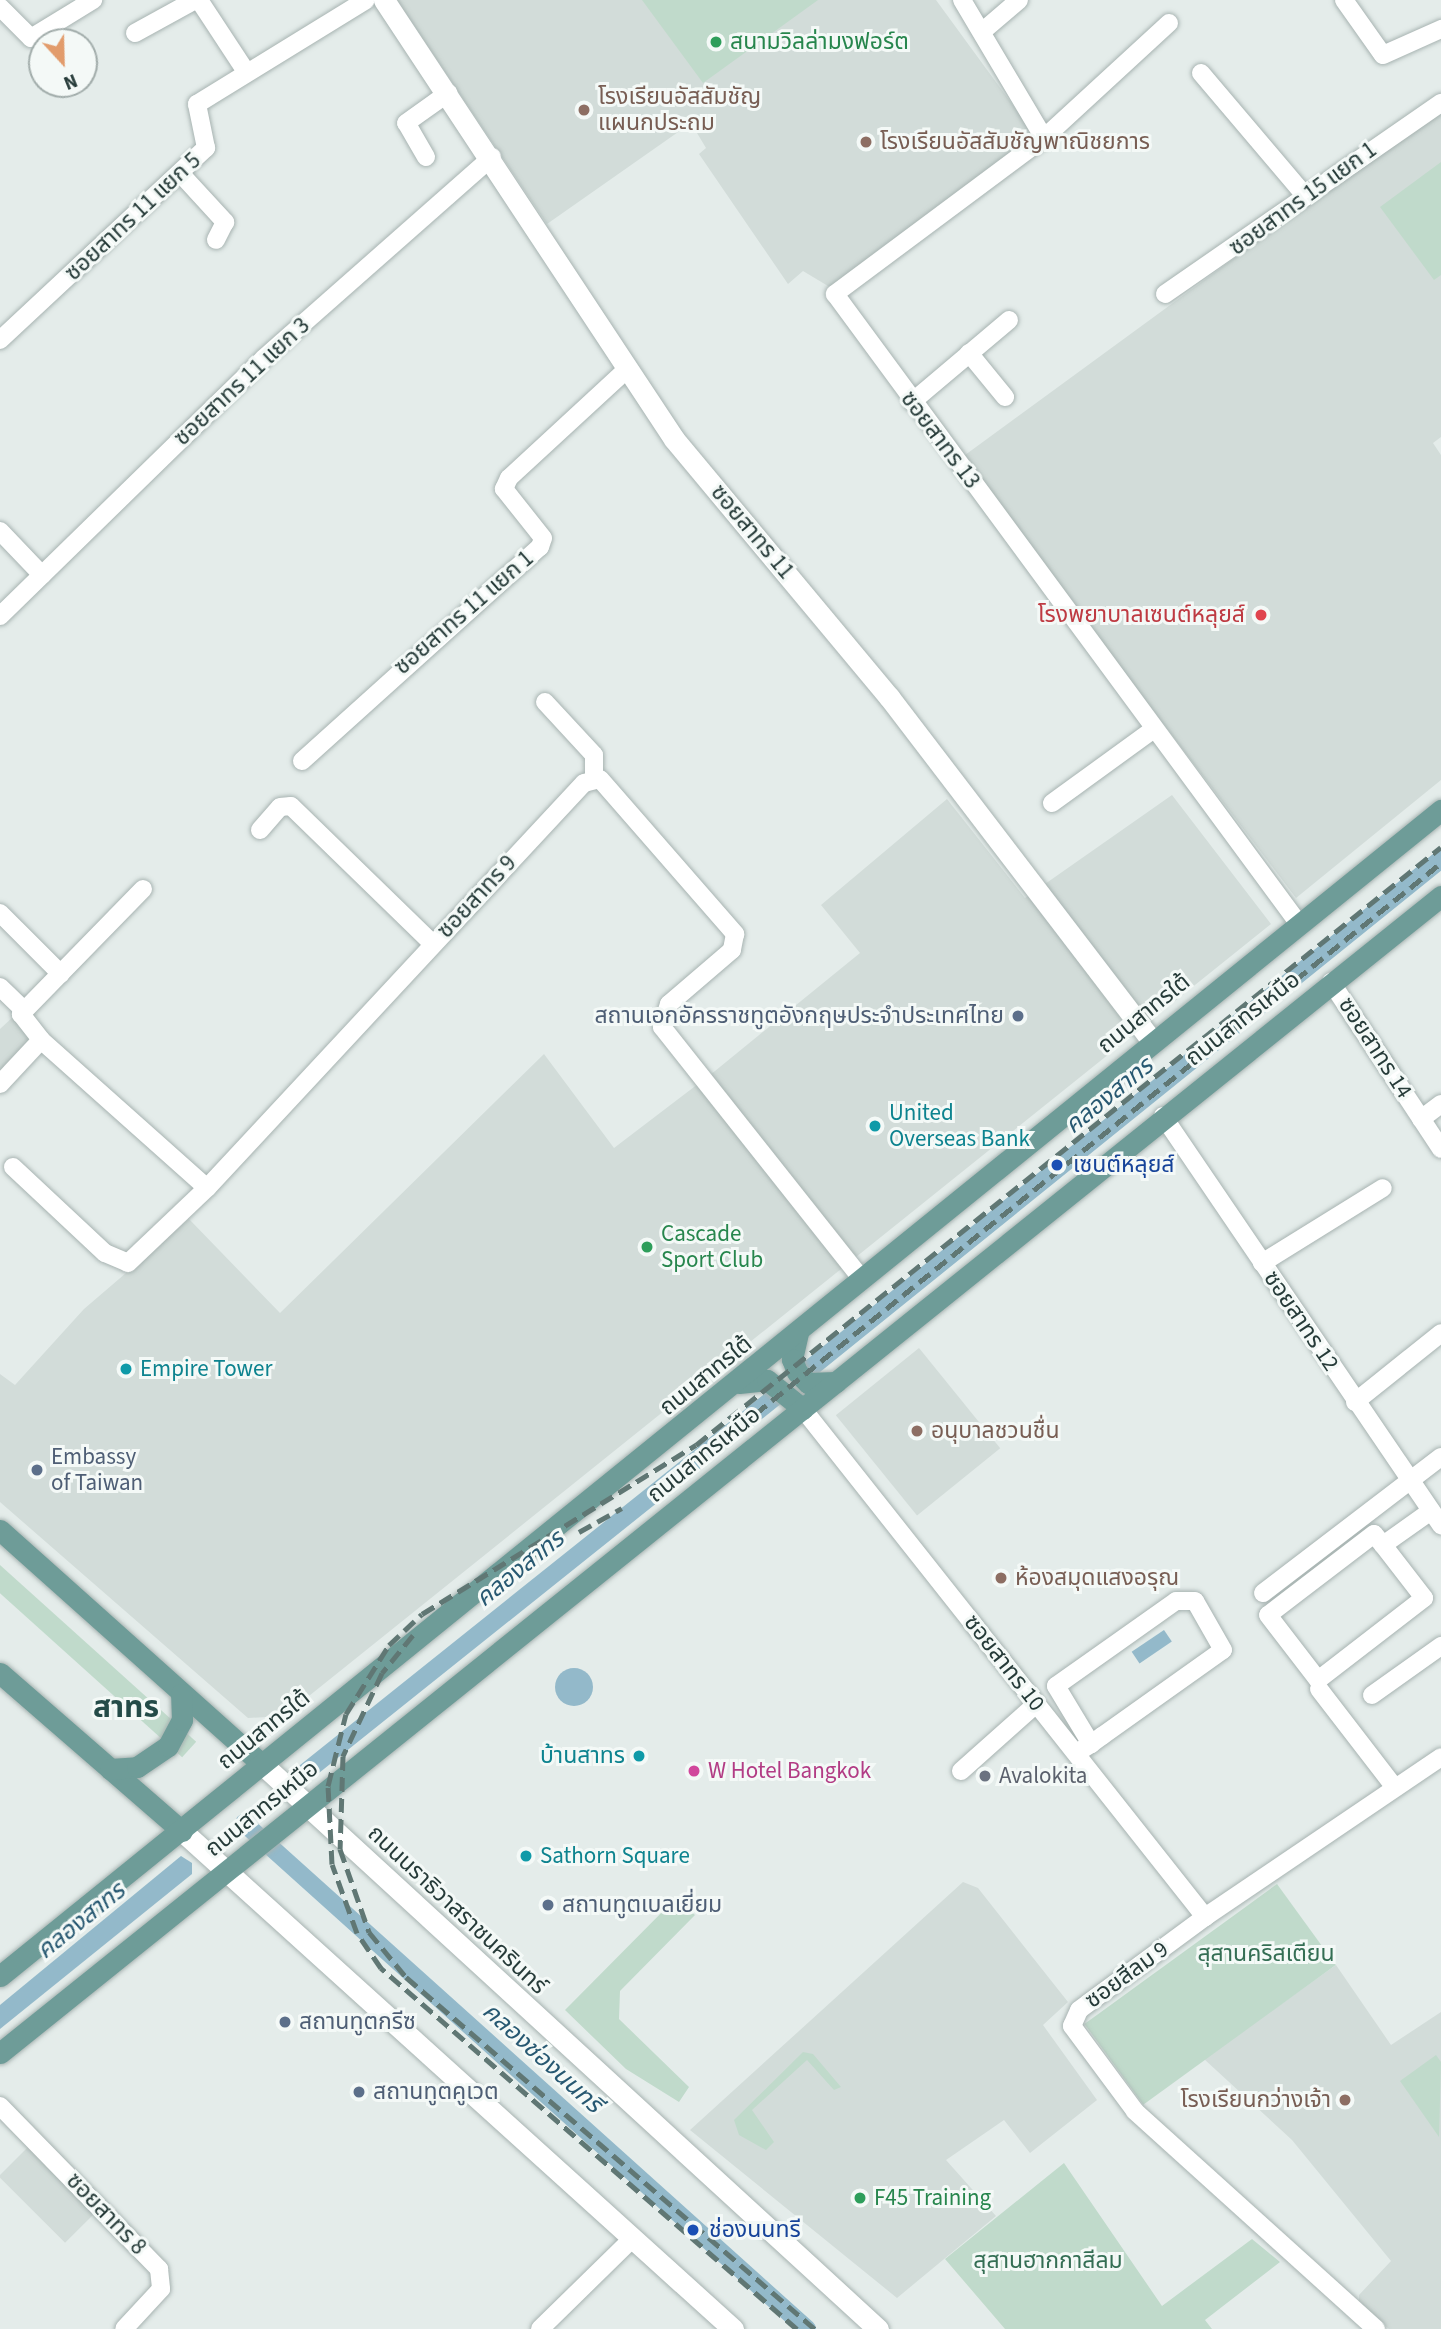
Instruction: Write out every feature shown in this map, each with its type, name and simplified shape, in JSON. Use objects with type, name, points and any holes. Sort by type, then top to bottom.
[{"type":"main road","name":"ซอยสาทร 11","points":[[384,0],[492,157],[674,439],[889,697],[1152,1041]]},
{"type":"main road","name":"ถนนสาทรใต้","points":[[0,1976],[739,1383],[1152,1041],[1441,810]]},
{"type":"main road","name":"ถนนสาทรเหนือ","points":[[0,2053],[803,1409],[1163,1116],[1441,896]]},
{"type":"main road","points":[[798,1333],[792,1359],[797,1372],[815,1385],[836,1382]]},
{"type":"main road","points":[[739,1383],[767,1380],[803,1409]]},
{"type":"main road","name":"ถนนนราธิวาสราชนครินทร์","points":[[0,1530],[181,1694],[309,1805],[878,2329]]},
{"type":"main road","points":[[0,1673],[182,1831],[631,2240],[733,2329]]},
{"type":"main road","points":[[110,1769],[137,1767],[168,1746],[182,1720],[181,1694]]},
{"type":"street","points":[[0,7],[31,38],[93,0]]},
{"type":"street","points":[[135,33],[197,0],[247,73]]},
{"type":"street","name":"ซอยสาทร 11 แยก 5","points":[[0,340],[209,144],[194,113],[197,104],[366,0]]},
{"type":"street","points":[[962,0],[984,30],[1044,138],[1169,23]]},
{"type":"street","points":[[984,30],[1019,0]]},
{"type":"street","points":[[1344,0],[1384,55],[1441,29]]},
{"type":"street","points":[[1201,73],[1306,197]]},
{"type":"street","points":[[425,157],[406,123],[448,93]]},
{"type":"street","name":"ซอยสาทร 15 แยก 1","points":[[1165,294],[1441,103]]},
{"type":"street","name":"ซอยสาทร 13","points":[[1044,138],[835,292],[912,402],[1299,924]]},
{"type":"street","name":"ซอยสาทร 11 แยก 3","points":[[0,616],[264,358],[492,157]]},
{"type":"street","points":[[180,173],[225,222],[216,240]]},
{"type":"street","points":[[912,402],[1009,320]]},
{"type":"street","points":[[969,354],[1005,397]]},
{"type":"street","name":"ซอยสาทร 11 แยก 1","points":[[302,761],[540,547],[543,538],[504,489],[509,478],[627,369]]},
{"type":"street","points":[[0,531],[42,575]]},
{"type":"street","points":[[545,702],[594,755],[594,777],[735,934],[732,950],[669,1004],[662,1027],[863,1279]]},
{"type":"street","points":[[1052,803],[1154,729]]},
{"type":"street","name":"ซอยสาทร 9","points":[[13,1167],[105,1254],[128,1263],[207,1188],[433,944],[594,777]]},
{"type":"street","points":[[260,830],[280,807],[291,806],[433,944]]},
{"type":"street","points":[[23,1009],[61,974],[143,889]]},
{"type":"street","points":[[0,913],[61,974]]},
{"type":"street","name":"ซอยสาทร 14","points":[[1331,982],[1441,1149]]},
{"type":"street","points":[[0,987],[23,1009],[41,1040],[207,1188]]},
{"type":"street","points":[[0,1084],[41,1040]]},
{"type":"street","points":[[1421,1119],[1441,1104]]},
{"type":"street","name":"ซอยสาทร 12","points":[[1163,1116],[1436,1518]]},
{"type":"street","points":[[1262,1263],[1383,1188]]},
{"type":"street","points":[[1355,1402],[1441,1333]]},
{"type":"street","name":"ซอยสาทร 10","points":[[803,1409],[1035,1705],[1085,1748],[1205,1917]]},
{"type":"street","points":[[1263,1593],[1441,1457]]},
{"type":"street","points":[[1383,1545],[1436,1518]]},
{"type":"street","points":[[1374,1534],[1383,1545],[1424,1598],[1318,1680],[1268,1615],[1374,1534]]},
{"type":"street","points":[[1176,1601],[1195,1601],[1223,1650],[1085,1748],[1056,1686],[1176,1601]]},
{"type":"street","points":[[1372,1695],[1441,1646]]},
{"type":"street","points":[[1319,1689],[1392,1785]]},
{"type":"street","points":[[961,1771],[1035,1705]]},
{"type":"street","name":"ซอยสีลม 9","points":[[1376,2329],[1135,2111],[1073,2035],[1079,2010],[1392,1785],[1441,1757]]},
{"type":"street","name":"ซอยสาทร 8","points":[[0,2106],[159,2269],[160,2289],[124,2329]]},
{"type":"street","points":[[540,2329],[631,2240]]},
{"type":"shaded area","points":[[397,0],[936,0],[1036,137],[833,289],[803,271],[788,284],[699,154],[706,148],[691,123],[547,224]]},
{"type":"shaded area","name":"โรงพยาบาลเซนต์หลุยส์","points":[[1441,107],[1441,437],[1433,443],[1441,455],[1441,780],[1296,898],[961,458]]},
{"type":"shaded area","points":[[1172,795],[1271,924],[284,1716],[248,1718],[0,1502],[0,1374],[15,1385],[84,1309],[189,1219],[280,1313],[544,1054],[614,1148],[715,1071],[860,953],[821,905],[947,799],[1025,898]]},
{"type":"shaded area","points":[[14,1016],[35,1040],[0,1077],[0,1029]]},
{"type":"shaded area","name":"อนุบาลชวนชื่น","points":[[919,1348],[1000,1448],[917,1516],[836,1415]]},
{"type":"shaded area","points":[[963,1882],[978,1888],[1068,2002],[1043,2025],[1097,2100],[1030,2153],[1004,2120],[946,2160],[996,2216],[897,2298],[690,2130]]},
{"type":"shaded area","name":"โรงเรียนกว่างเจ้า","points":[[1336,1965],[1391,2045],[1441,2012],[1441,2329],[1389,2329],[1359,2304],[1359,2295],[1391,2261],[1292,2140],[1204,2059]]},
{"type":"shaded area","points":[[29,2146],[95,2212],[65,2243],[0,2178]]},
{"type":"green space","name":"สนามวิลล่ามงฟอร์ต","points":[[642,0],[818,0],[703,83]]},
{"type":"green space","points":[[1441,162],[1441,275],[1434,280],[1380,207]]},
{"type":"green space","points":[[0,1565],[196,1742],[182,1757],[0,1593]]},
{"type":"green space","name":"สุสานคริสเตียน","points":[[1277,1884],[1336,1965],[1143,2105],[1084,2024]]},
{"type":"green space","points":[[676,1898],[695,1915],[620,1991],[619,2019],[689,2087],[679,2102],[626,2069],[565,2010]]},
{"type":"green space","points":[[803,2052],[813,2054],[841,2087],[834,2090],[807,2060],[752,2110],[774,2142],[766,2150],[739,2135],[734,2120]]},
{"type":"green space","points":[[1436,2055],[1441,2062],[1439,2137],[1400,2081]]},
{"type":"green space","name":"สุสานฮากกาสีลม","points":[[1064,2163],[1162,2306],[1252,2239],[1280,2262],[1205,2320],[1212,2329],[1005,2329],[945,2259]]},
{"type":"water","points":[[1164,1630],[1172,1642],[1139,1663],[1132,1652]]},
{"type":"water","points":[[574,1668],[587,1674],[593,1687],[587,1700],[574,1706],[561,1700],[555,1687],[561,1674]]},
{"type":"water","points":[[181,1856],[192,1863],[192,1874],[0,2029],[0,2005]]},
{"type":"waterway","name":"คลองสาทร","points":[[807,1371],[1441,859]]},
{"type":"waterway","name":"คลองสาทร","points":[[297,1779],[775,1397]]},
{"type":"waterway","name":"คลองช่องนนทรี","points":[[244,1823],[807,2329]]},
{"type":"railway","points":[[797,2329],[381,1968],[357,1933],[332,1864],[328,1786],[346,1714],[389,1645],[422,1614],[696,1445],[1441,847]]},
{"type":"railway","points":[[654,1487],[739,1427],[1441,863]]},
{"type":"railway","points":[[579,1532],[622,1508]]},
{"type":"railway","points":[[413,1635],[382,1673],[343,1756],[340,1849],[369,1932],[406,1977],[815,2329]]},
{"type":"place","name":"สนามวิลล่ามงฟอร์ต","points":[[716,42]]},
{"type":"place","name":"โรงเรียนอัสสัมชัญ แผนกประถม","points":[[584,110]]},
{"type":"place","name":"โรงเรียนอัสสัมชัญพาณิชยการ","points":[[866,142]]},
{"type":"place","name":"โรงพยาบาลเซนต์หลุยส์","points":[[1261,615]]},
{"type":"place","name":"สถานเอกอัครราชทูตอังกฤษประจำประเทศไทย","points":[[1018,1016]]},
{"type":"place","name":"United Overseas Bank","points":[[875,1126]]},
{"type":"place","name":"เซนต์หลุยส์","points":[[1057,1165]]},
{"type":"place","name":"Cascade Sport Club","points":[[647,1247]]},
{"type":"place","name":"Empire Tower","points":[[126,1369]]},
{"type":"place","name":"อนุบาลชวนชื่น","points":[[917,1431]]},
{"type":"place","name":"Embassy of Taiwan","points":[[37,1470]]},
{"type":"place","name":"ห้องสมุดแสงอรุณ","points":[[1001,1578]]},
{"type":"place","name":"บ้านสาทร","points":[[639,1756]]},
{"type":"place","name":"W Hotel Bangkok","points":[[694,1771]]},
{"type":"place","name":"Avalokita","points":[[985,1776]]},
{"type":"place","name":"Sathorn Square","points":[[526,1856]]},
{"type":"place","name":"สถานทูตเบลเยี่ยม","points":[[548,1905]]},
{"type":"place","name":"สถานทูตกรีซ","points":[[285,2022]]},
{"type":"place","name":"สถานทูตคูเวต","points":[[359,2092]]},
{"type":"place","name":"โรงเรียนกว่างเจ้า","points":[[1345,2100]]},
{"type":"place","name":"F45 Training","points":[[860,2198]]},
{"type":"place","name":"ช่องนนทรี","points":[[693,2230]]},
{"type":"district","name":"สาทร","points":[[126,1708]]}]
